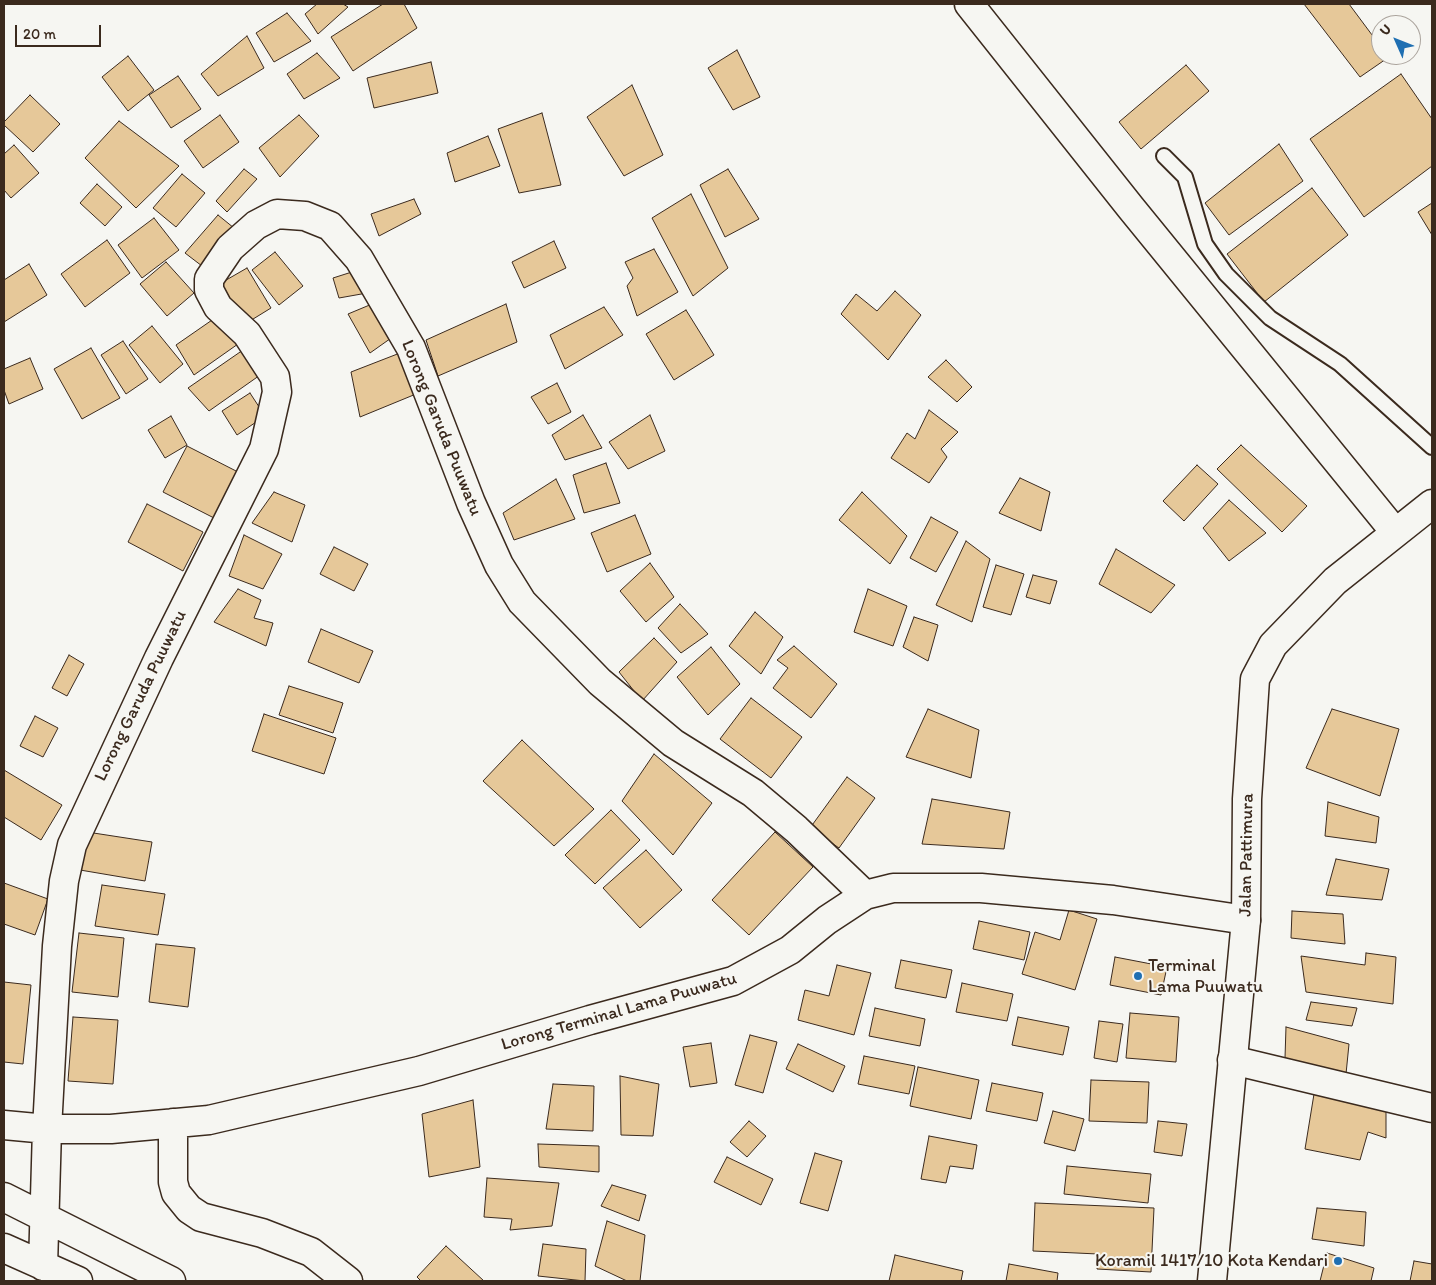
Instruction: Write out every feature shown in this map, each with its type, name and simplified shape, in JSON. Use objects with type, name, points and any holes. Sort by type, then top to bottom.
[{"type":"main road","points":[[969,4],[1131,208],[1395,532]]},
{"type":"main road","name":"Lorong Garuda Puuwatu","points":[[46,1130],[57,946],[64,881],[72,845],[159,658],[264,449],[277,392],[275,377],[247,334],[218,307],[209,290],[209,279],[230,248],[256,225],[277,214],[305,216],[330,226],[359,259],[412,348],[471,503],[499,565],[522,602],[600,682],[673,743],[753,793],[796,829],[865,895]]},
{"type":"main road","name":"Jalan Pattimura","points":[[1212,1281],[1246,920],[1247,799],[1255,679],[1273,645],[1334,581],[1432,504]]},
{"type":"main road","name":"Lorong Terminal Lama Puuwatu","points":[[4,1125],[46,1130],[111,1129],[172,1123],[243,1113],[419,1071],[590,1020],[732,982],[790,950],[827,920],[865,895],[893,888],[980,888],[1113,900],[1246,920]]},
{"type":"main road","points":[[1232,1060],[1432,1108]]},
{"type":"main road","points":[[172,1123],[173,1182],[176,1193],[189,1209],[201,1217],[262,1233],[311,1252],[348,1281]]},
{"type":"main road","points":[[43,1266],[46,1130]]},
{"type":"main road","points":[[4,1197],[171,1281]]},
{"type":"main road","points":[[4,1248],[78,1281]]},
{"type":"lane","points":[[1164,156],[1185,178],[1205,244],[1226,274],[1270,318],[1340,364],[1432,447]]},
{"type":"building","points":[[317,4],[343,4],[348,7],[318,34],[305,14]]},
{"type":"building","points":[[383,4],[404,4],[417,28],[353,71],[331,37]]},
{"type":"building","points":[[1304,4],[1349,4],[1371,34],[1371,65],[1377,65],[1360,77]]},
{"type":"building","points":[[287,13],[311,41],[274,62],[256,33]]},
{"type":"building","points":[[247,36],[264,68],[218,96],[201,74]]},
{"type":"building","points":[[737,50],[760,97],[733,110],[708,68]]},
{"type":"building","points":[[317,53],[340,78],[304,99],[287,74]]},
{"type":"building","points":[[128,56],[154,90],[128,111],[102,77]]},
{"type":"building","points":[[431,62],[438,93],[374,108],[367,78]]},
{"type":"building","points":[[1186,65],[1209,91],[1141,149],[1119,122]]},
{"type":"building","points":[[1401,74],[1432,119],[1432,166],[1364,217],[1310,139]]},
{"type":"building","points":[[178,76],[201,109],[171,128],[149,95]]},
{"type":"building","points":[[632,85],[663,155],[624,176],[587,117]]},
{"type":"building","points":[[30,95],[60,124],[33,152],[4,125],[4,122]]},
{"type":"building","points":[[542,113],[561,185],[519,193],[498,129]]},
{"type":"building","points":[[220,115],[239,142],[203,168],[184,141]]},
{"type":"building","points":[[299,115],[319,136],[280,177],[259,148]]},
{"type":"building","points":[[119,121],[179,166],[136,208],[85,158]]},
{"type":"building","points":[[488,136],[500,166],[455,182],[447,153]]},
{"type":"building","points":[[1279,144],[1303,181],[1229,235],[1205,203]]},
{"type":"building","points":[[14,145],[39,173],[11,198],[4,190],[4,154]]},
{"type":"building","points":[[244,169],[257,179],[227,212],[216,201]]},
{"type":"building","points":[[728,169],[759,219],[725,237],[700,185]]},
{"type":"building","points":[[182,174],[205,193],[176,227],[153,208]]},
{"type":"building","points":[[97,184],[122,207],[105,226],[80,203]]},
{"type":"building","points":[[1312,188],[1348,235],[1264,302],[1227,254]]},
{"type":"building","points":[[691,194],[728,268],[693,296],[652,218]]},
{"type":"building","points":[[414,199],[421,214],[379,236],[371,214]]},
{"type":"building","points":[[1432,203],[1432,235],[1418,212]]},
{"type":"building","points":[[218,215],[234,228],[202,266],[185,253]]},
{"type":"building","points":[[154,218],[179,250],[142,278],[118,245]]},
{"type":"building","points":[[107,240],[130,273],[85,307],[61,274]]},
{"type":"building","points":[[554,241],[566,268],[524,288],[512,262]]},
{"type":"building","points":[[654,249],[678,292],[637,316],[627,286],[633,278],[625,262]]},
{"type":"building","points":[[275,252],[303,286],[279,305],[252,270]]},
{"type":"building","points":[[166,262],[194,293],[167,316],[140,284]]},
{"type":"building","points":[[29,264],[47,295],[4,322],[4,280]]},
{"type":"building","points":[[247,268],[271,308],[245,324],[221,283]]},
{"type":"building","points":[[355,271],[367,293],[339,298],[333,278]]},
{"type":"building","points":[[895,291],[921,315],[888,360],[841,314],[856,294],[877,311]]},
{"type":"building","points":[[372,304],[394,336],[370,353],[348,314]]},
{"type":"building","points":[[506,304],[517,342],[438,376],[426,340]]},
{"type":"building","points":[[604,307],[623,335],[565,369],[550,335]]},
{"type":"building","points":[[686,310],[714,355],[674,380],[646,334]]},
{"type":"building","points":[[215,318],[238,344],[194,375],[176,345]]},
{"type":"building","points":[[152,326],[183,364],[160,383],[129,345]]},
{"type":"building","points":[[123,341],[148,379],[126,394],[101,355]]},
{"type":"building","points":[[91,348],[120,398],[82,419],[54,369]]},
{"type":"building","points":[[243,350],[263,373],[209,411],[188,388]]},
{"type":"building","points":[[400,353],[416,394],[360,417],[351,372]]},
{"type":"building","points":[[30,358],[43,389],[9,404],[4,390],[4,369]]},
{"type":"building","points":[[946,360],[972,387],[957,402],[928,377]]},
{"type":"building","points":[[557,383],[571,412],[548,424],[531,397]]},
{"type":"building","points":[[250,393],[265,416],[237,435],[222,411]]},
{"type":"building","points":[[929,410],[958,432],[941,449],[947,457],[929,483],[891,458],[907,433],[915,439]]},
{"type":"building","points":[[583,415],[602,448],[565,460],[552,435]]},
{"type":"building","points":[[650,415],[665,451],[628,469],[609,442]]},
{"type":"building","points":[[171,416],[187,445],[165,458],[148,430]]},
{"type":"building","points":[[1241,445],[1307,506],[1282,532],[1217,469]]},
{"type":"building","points":[[187,446],[240,473],[216,519],[163,492]]},
{"type":"building","points":[[606,463],[620,503],[584,513],[573,475]]},
{"type":"building","points":[[1197,465],[1218,484],[1184,521],[1163,501]]},
{"type":"building","points":[[1020,478],[1050,492],[1041,531],[999,513]]},
{"type":"building","points":[[556,479],[575,519],[514,540],[503,513]]},
{"type":"building","points":[[274,492],[305,505],[292,542],[252,523]]},
{"type":"building","points":[[862,492],[907,536],[890,564],[839,520]]},
{"type":"building","points":[[1229,500],[1266,533],[1229,561],[1203,528]]},
{"type":"building","points":[[147,504],[203,532],[183,571],[128,542]]},
{"type":"building","points":[[635,515],[651,554],[607,572],[591,533]]},
{"type":"building","points":[[931,517],[958,532],[936,572],[910,558]]},
{"type":"building","points":[[244,535],[282,554],[263,589],[229,576]]},
{"type":"building","points":[[966,541],[990,559],[972,622],[936,605]]},
{"type":"building","points":[[334,547],[368,564],[354,591],[320,574]]},
{"type":"building","points":[[1116,549],[1175,585],[1151,613],[1099,584]]},
{"type":"building","points":[[650,563],[674,597],[646,622],[620,591]]},
{"type":"building","points":[[996,565],[1024,574],[1011,615],[983,607]]},
{"type":"building","points":[[1033,575],[1057,581],[1050,604],[1026,597]]},
{"type":"building","points":[[238,589],[261,600],[254,618],[273,623],[266,646],[214,622]]},
{"type":"building","points":[[868,589],[907,606],[893,646],[854,632]]},
{"type":"building","points":[[680,604],[708,634],[681,653],[658,628]]},
{"type":"building","points":[[755,612],[783,637],[761,674],[729,646]]},
{"type":"building","points":[[914,617],[938,625],[928,661],[903,647]]},
{"type":"building","points":[[321,629],[373,651],[359,683],[308,662]]},
{"type":"building","points":[[654,638],[677,662],[642,701],[619,672]]},
{"type":"building","points":[[794,646],[837,684],[811,718],[773,688],[788,668],[777,660]]},
{"type":"building","points":[[711,647],[740,684],[708,715],[677,677]]},
{"type":"building","points":[[69,655],[84,664],[67,696],[52,688]]},
{"type":"building","points":[[289,686],[343,703],[333,733],[279,715]]},
{"type":"building","points":[[751,698],[802,737],[771,778],[720,739]]},
{"type":"building","points":[[928,709],[979,730],[971,778],[906,757]]},
{"type":"building","points":[[1332,709],[1399,729],[1380,796],[1306,768]]},
{"type":"building","points":[[264,714],[336,738],[324,774],[252,751]]},
{"type":"building","points":[[35,716],[58,728],[43,757],[20,746]]},
{"type":"building","points":[[522,740],[594,809],[554,846],[483,781]]},
{"type":"building","points":[[654,754],[712,803],[673,855],[622,801]]},
{"type":"building","points":[[4,770],[62,805],[41,840],[4,817]]},
{"type":"building","points":[[847,777],[875,798],[839,848],[810,828]]},
{"type":"building","points":[[932,799],[1010,812],[1004,849],[922,844]]},
{"type":"building","points":[[1328,802],[1379,817],[1376,843],[1325,836]]},
{"type":"building","points":[[611,810],[640,840],[595,884],[565,855]]},
{"type":"building","points":[[87,832],[152,842],[145,881],[80,870]]},
{"type":"building","points":[[775,832],[813,867],[749,935],[712,900]]},
{"type":"building","points":[[646,850],[682,890],[640,928],[603,888]]},
{"type":"building","points":[[1336,859],[1389,869],[1382,900],[1326,895]]},
{"type":"building","points":[[4,883],[48,899],[35,935],[4,924]]},
{"type":"building","points":[[102,885],[165,894],[158,935],[95,926]]},
{"type":"building","points":[[1069,910],[1097,919],[1075,990],[1022,974],[1035,932],[1060,940]]},
{"type":"building","points":[[1292,911],[1343,914],[1345,944],[1291,938]]},
{"type":"building","points":[[979,921],[1030,932],[1024,960],[973,949]]},
{"type":"building","points":[[79,933],[124,938],[118,997],[72,992]]},
{"type":"building","points":[[156,944],[195,948],[188,1007],[149,1002]]},
{"type":"building","points":[[1366,953],[1396,957],[1393,1004],[1306,992],[1301,956],[1365,965]]},
{"type":"building","name":"Terminal Lama Puuwatu","points":[[1115,957],[1167,967],[1161,995],[1110,985]]},
{"type":"building","points":[[901,960],[952,970],[946,998],[895,988]]},
{"type":"building","points":[[837,965],[871,973],[854,1035],[798,1020],[805,990],[829,996]]},
{"type":"building","points":[[4,982],[31,985],[23,1064],[4,1062]]},
{"type":"building","points":[[962,983],[1013,994],[1007,1021],[956,1012]]},
{"type":"building","points":[[1311,1002],[1357,1008],[1352,1026],[1306,1020]]},
{"type":"building","points":[[875,1008],[925,1019],[920,1046],[869,1036]]},
{"type":"building","points":[[1130,1013],[1179,1017],[1176,1062],[1126,1058]]},
{"type":"building","points":[[73,1017],[118,1020],[113,1084],[68,1081]]},
{"type":"building","points":[[1018,1017],[1069,1027],[1063,1055],[1012,1045]]},
{"type":"building","points":[[1099,1021],[1123,1024],[1117,1062],[1094,1058]]},
{"type":"building","points":[[1286,1027],[1349,1044],[1346,1074],[1285,1058]]},
{"type":"building","points":[[750,1035],[777,1042],[763,1093],[735,1085]]},
{"type":"building","points":[[711,1043],[717,1083],[690,1087],[683,1047]]},
{"type":"building","points":[[798,1044],[845,1066],[833,1092],[786,1069]]},
{"type":"building","points":[[864,1056],[915,1066],[909,1094],[858,1084]]},
{"type":"building","points":[[918,1067],[979,1080],[971,1119],[910,1106]]},
{"type":"building","points":[[620,1076],[659,1084],[653,1136],[621,1135]]},
{"type":"building","points":[[1091,1080],[1149,1082],[1147,1123],[1089,1121]]},
{"type":"building","points":[[992,1083],[1043,1093],[1037,1121],[986,1111]]},
{"type":"building","points":[[553,1084],[594,1086],[593,1131],[546,1129]]},
{"type":"building","points":[[1314,1094],[1386,1111],[1386,1138],[1368,1132],[1360,1160],[1305,1149]]},
{"type":"building","points":[[473,1100],[480,1167],[429,1177],[422,1114]]},
{"type":"building","points":[[1053,1111],[1084,1119],[1075,1151],[1044,1143]]},
{"type":"building","points":[[749,1121],[766,1136],[747,1157],[730,1142]]},
{"type":"building","points":[[1158,1121],[1187,1124],[1182,1156],[1154,1152]]},
{"type":"building","points":[[929,1136],[977,1145],[973,1169],[950,1166],[946,1183],[921,1179]]},
{"type":"building","points":[[538,1144],[599,1146],[599,1172],[539,1167]]},
{"type":"building","points":[[815,1153],[842,1161],[828,1211],[800,1203]]},
{"type":"building","points":[[727,1157],[773,1179],[761,1205],[714,1182]]},
{"type":"building","points":[[1067,1166],[1151,1174],[1148,1203],[1064,1194]]},
{"type":"building","points":[[487,1178],[559,1183],[552,1226],[510,1230],[512,1219],[484,1217]]},
{"type":"building","points":[[612,1185],[646,1195],[639,1221],[601,1206]]},
{"type":"building","points":[[1035,1203],[1154,1208],[1151,1272],[1097,1269],[1098,1254],[1033,1251]]},
{"type":"building","points":[[1317,1208],[1366,1212],[1364,1246],[1312,1239]]},
{"type":"building","points":[[607,1221],[645,1235],[640,1281],[627,1281],[595,1266]]},
{"type":"building","points":[[543,1244],[586,1249],[585,1281],[538,1276]]},
{"type":"building","points":[[446,1246],[484,1281],[421,1281],[417,1277]]},
{"type":"building","name":"Koramil 1417/10 Kota Kendari","points":[[1327,1253],[1374,1268],[1371,1281],[1320,1281]]},
{"type":"building","points":[[895,1255],[963,1271],[961,1281],[889,1281]]},
{"type":"building","points":[[1414,1261],[1432,1264],[1432,1281],[1410,1281]]},
{"type":"building","points":[[1009,1264],[1058,1273],[1057,1281],[1006,1281]]},
{"type":"place","name":"Terminal Lama Puuwatu","points":[[1138,976]]},
{"type":"place","name":"Koramil 1417/10 Kota Kendari","points":[[1338,1261]]}]
